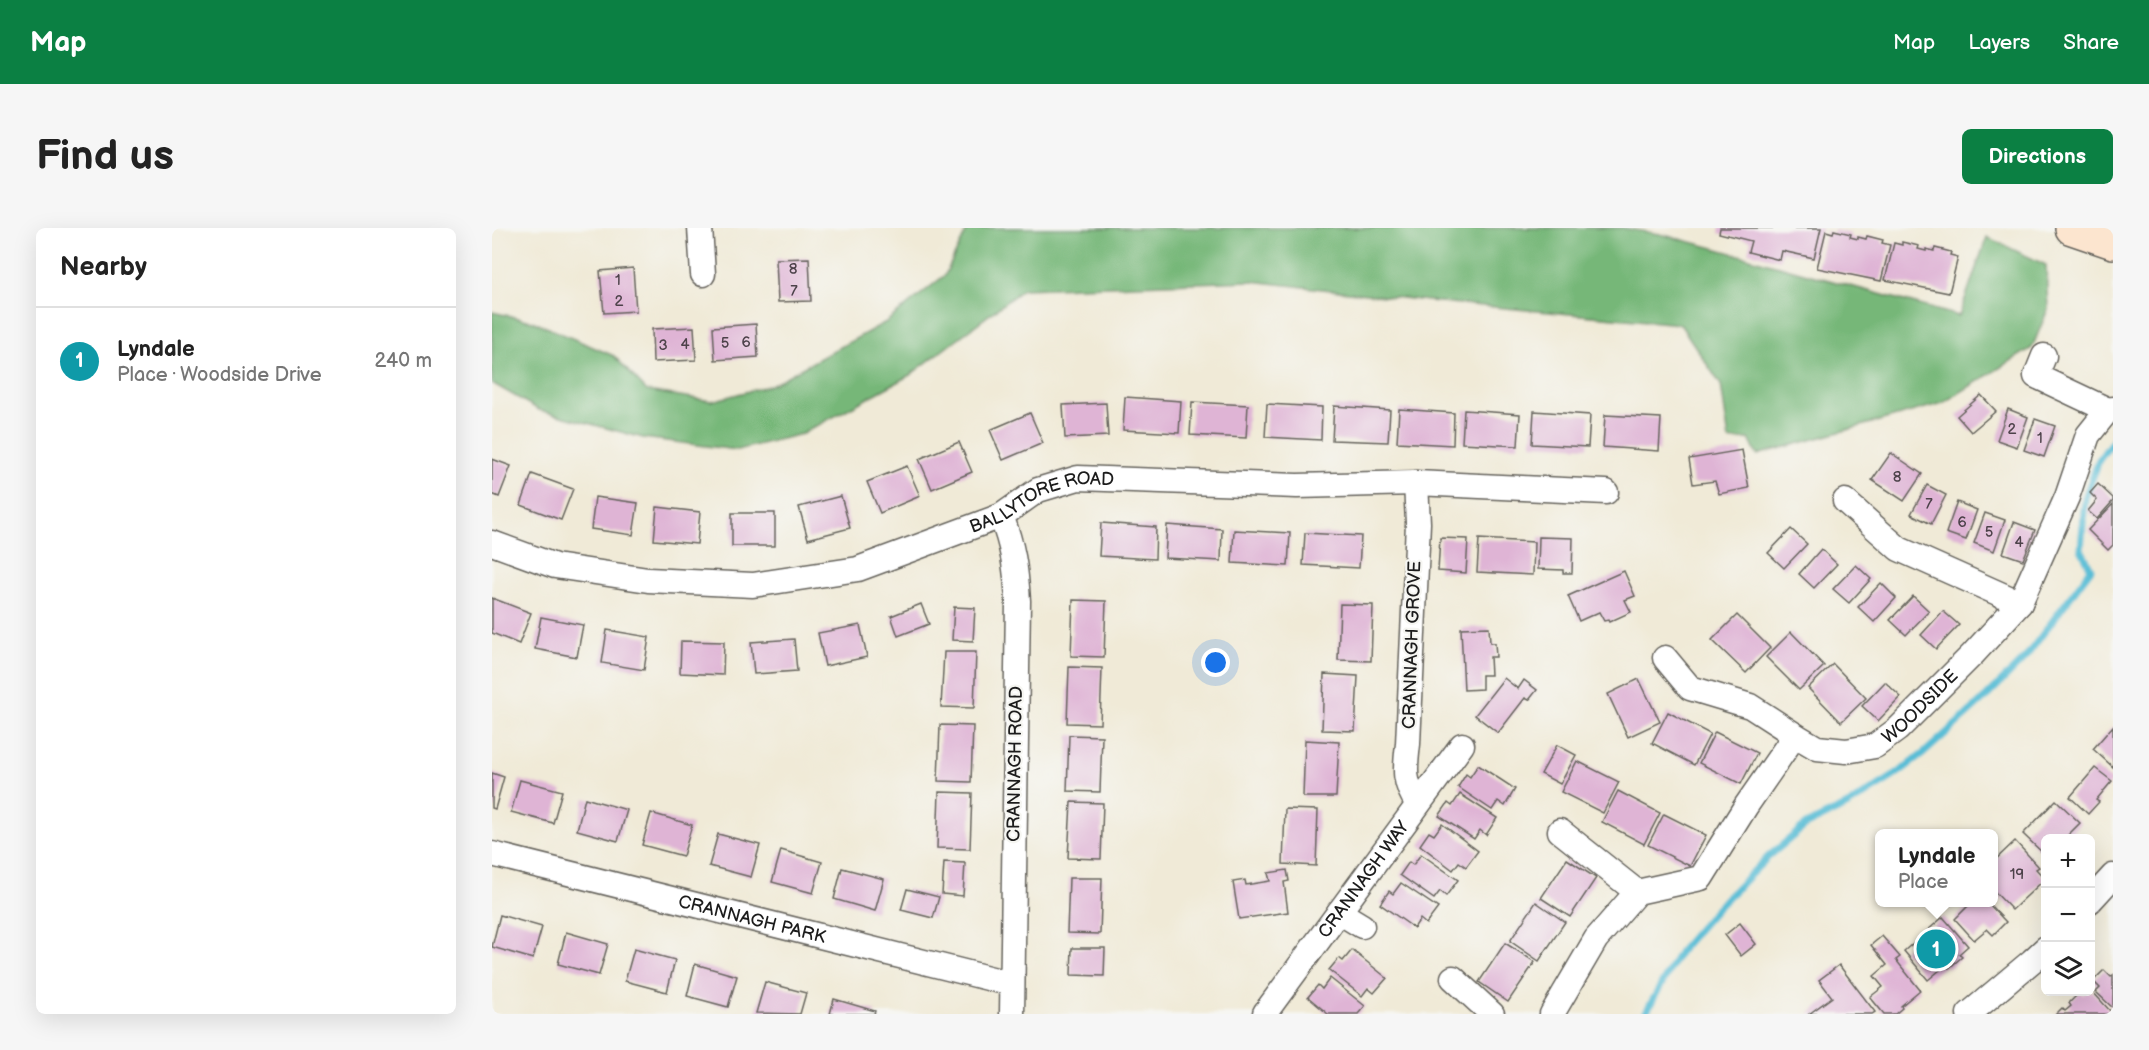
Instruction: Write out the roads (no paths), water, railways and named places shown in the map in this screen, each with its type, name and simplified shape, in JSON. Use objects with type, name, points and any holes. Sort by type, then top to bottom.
[{"type":"main road","points":[[2072,228],[2113,242]]},
{"type":"street","points":[[700,228],[703,274]]},
{"type":"street","name":"WOODSIDE","points":[[1665,658],[1690,688],[1750,706],[1817,748],[1846,752],[1875,746],[1898,729],[2020,603],[2067,497],[2088,435],[2110,410],[2036,376],[2044,356]]},
{"type":"street","name":"BALLYTORE ROAD","points":[[492,543],[555,566],[648,580],[753,585],[858,569],[1001,516],[1038,490],[1078,478],[1297,486],[1416,483],[1606,492]]},
{"type":"street","name":"CRANNAGH GROVE","points":[[1416,483],[1417,534],[1405,770],[1409,791],[1418,804]]},
{"type":"street","points":[[1845,501],[1899,549],[2020,603]]},
{"type":"street","name":"CRANNAGH ROAD","points":[[1001,516],[1011,539],[1018,601],[1012,1014]]},
{"type":"street","points":[[1552,1014],[1596,939],[1637,892],[1701,878],[1746,806],[1795,735]]},
{"type":"street","name":"CRANNAGH WAY","points":[[1266,1013],[1462,745]]},
{"type":"street","points":[[1560,831],[1637,892]]},
{"type":"street","name":"CRANNAGH PARK","points":[[492,854],[1012,984]]},
{"type":"street","points":[[2095,896],[2113,876]]},
{"type":"street","points":[[1339,912],[1362,927]]},
{"type":"street","points":[[1969,1014],[2041,953]]},
{"type":"street","points":[[1453,978],[1492,1014]]},
{"type":"waterway","points":[[1645,1014],[1680,951],[1717,908],[1768,857],[1806,825],[1848,805],[1894,776],[1923,754],[2025,658],[2091,569],[2081,549],[2085,498],[2099,460],[2113,440]]},
{"type":"place","name":"Lyndale","points":[[1936,949]]}]
